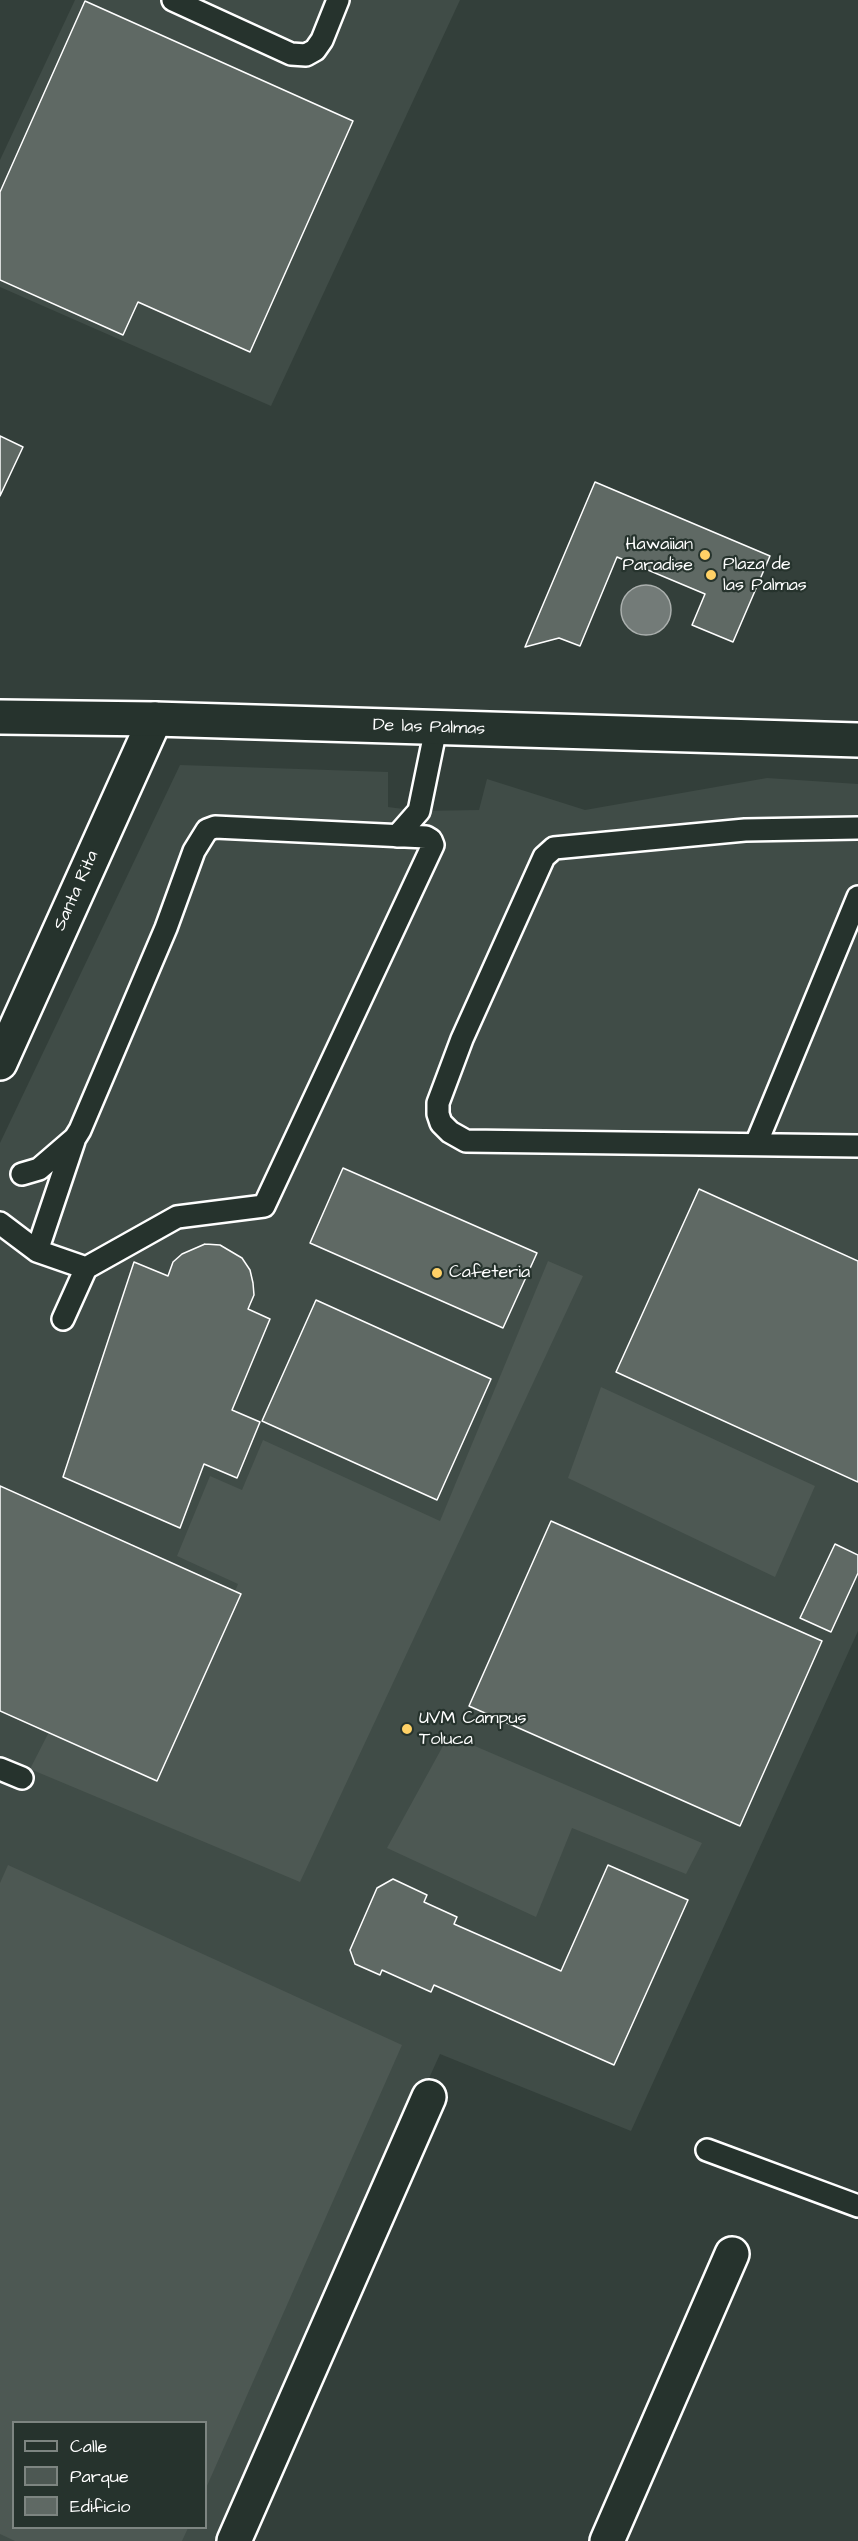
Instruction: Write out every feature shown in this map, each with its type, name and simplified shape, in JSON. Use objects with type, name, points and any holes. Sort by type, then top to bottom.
[{"type":"street","name":"De las Palmas","points":[[0,717],[155,719],[858,740]]},
{"type":"street","name":"Santa Rita","points":[[0,1063],[155,719]]},
{"type":"street","points":[[234,2541],[429,2097]]},
{"type":"street","points":[[607,2541],[732,2254]]},
{"type":"lane","points":[[173,0],[291,54],[306,55],[315,51],[322,40],[338,0]]},
{"type":"lane","points":[[398,836],[419,811],[436,728]]},
{"type":"lane","points":[[37,1251],[75,1138],[166,928],[194,851],[207,830],[215,827],[426,837],[433,845],[264,1206],[177,1217],[86,1268],[63,1319]]},
{"type":"lane","points":[[858,828],[745,830],[554,848],[544,857],[462,1039],[438,1103],[441,1123],[450,1132],[466,1141],[858,1146]]},
{"type":"lane","points":[[756,1144],[858,897]]},
{"type":"lane","points":[[22,1174],[39,1169],[75,1138]]},
{"type":"lane","points":[[0,1223],[37,1251],[86,1268]]},
{"type":"lane","points":[[0,1769],[22,1778]]},
{"type":"lane","points":[[707,2150],[858,2206]]},
{"type":"shaded area","points":[[75,0],[460,0],[271,406],[0,287],[0,160]]},
{"type":"shaded area","points":[[641,585],[651,585],[664,592],[671,605],[671,615],[664,628],[651,635],[641,635],[632,631],[625,624],[621,615],[621,605],[625,596],[632,589]]},
{"type":"shaded area","name":"UVM Campus Toluca","points":[[180,765],[388,772],[388,807],[419,811],[479,810],[487,779],[585,810],[767,778],[858,784],[858,1631],[631,2131],[440,2054],[219,2541],[0,2541],[0,1143]]},
{"type":"green space","points":[[548,1261],[583,1276],[300,1882],[30,1769],[49,1732],[157,1781],[238,1584],[177,1556],[210,1476],[242,1490],[263,1440],[440,1521]]},
{"type":"green space","points":[[601,1387],[815,1486],[775,1577],[568,1478]]},
{"type":"green space","points":[[449,1735],[702,1843],[686,1874],[572,1828],[536,1917],[387,1848]]},
{"type":"green space","points":[[8,1865],[402,2045],[207,2486],[207,2421],[12,2421],[12,2529],[188,2529],[182,2541],[15,2541],[0,2534],[0,1883]]},
{"type":"building","points":[[85,1],[353,121],[250,352],[138,302],[123,335],[0,280],[0,192]]},
{"type":"building","points":[[0,436],[23,447],[0,496]]},
{"type":"building","name":"Plaza de las Palmas","points":[[595,482],[770,556],[733,642],[692,625],[705,594],[617,557],[580,646],[559,638],[525,647]]},
{"type":"building","points":[[343,1168],[537,1253],[503,1328],[310,1243]]},
{"type":"building","points":[[699,1189],[858,1261],[858,1482],[616,1372]]},
{"type":"building","points":[[205,1244],[220,1245],[242,1258],[250,1270],[253,1283],[254,1295],[248,1309],[270,1319],[232,1410],[260,1422],[237,1478],[204,1464],[180,1528],[63,1477],[134,1262],[168,1276],[173,1262],[182,1254]]},
{"type":"building","points":[[316,1300],[491,1379],[437,1500],[262,1421]]},
{"type":"building","points":[[0,1486],[241,1594],[157,1781],[0,1711]]},
{"type":"building","points":[[551,1521],[822,1641],[740,1826],[469,1706]]},
{"type":"building","points":[[835,1544],[858,1555],[858,1573],[831,1632],[800,1618]]},
{"type":"building","points":[[608,1865],[688,1900],[614,2065],[434,1985],[431,1992],[382,1970],[380,1975],[355,1964],[350,1950],[377,1888],[393,1879],[427,1895],[424,1902],[457,1917],[454,1924],[561,1971]]},
{"type":"place","name":"Hawaiian Paradise","points":[[705,555]]},
{"type":"place","name":"Plaza de las Palmas","points":[[711,575]]},
{"type":"place","name":"Cafeteria","points":[[437,1273]]},
{"type":"place","name":"UVM Campus Toluca","points":[[407,1729]]}]
